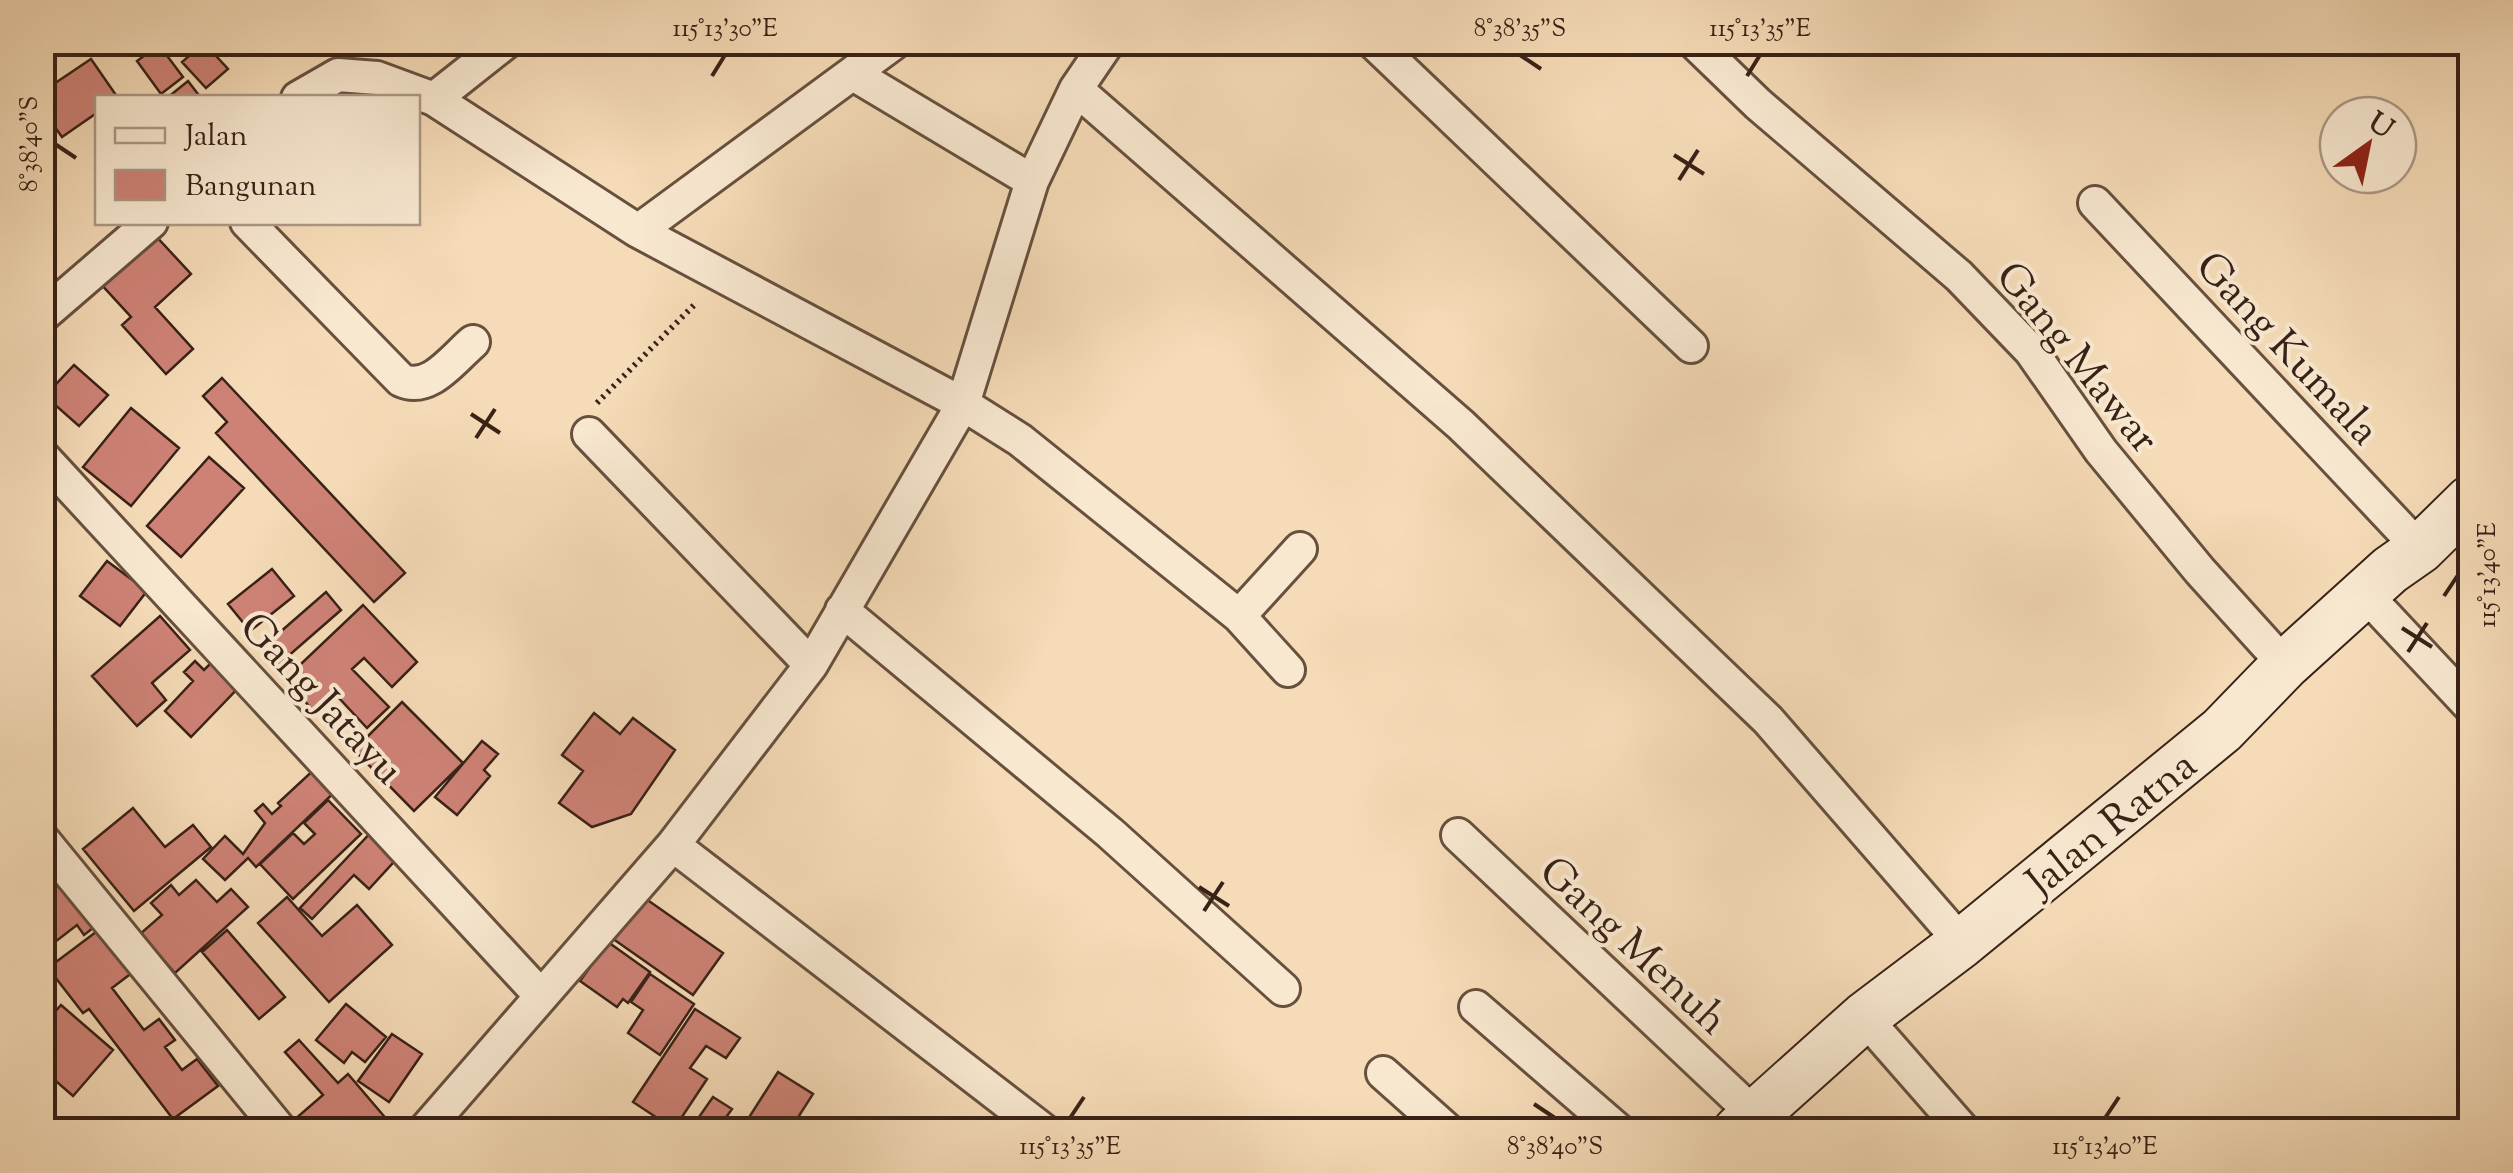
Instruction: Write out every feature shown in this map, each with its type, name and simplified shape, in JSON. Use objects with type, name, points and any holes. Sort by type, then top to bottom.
[{"type":"street","points":[[434,99],[506,42]]},
{"type":"street","points":[[638,231],[895,42]]},
{"type":"street","points":[[425,1130],[673,844],[810,665],[963,404],[1032,181],[1076,89],[1108,42]]},
{"type":"street","points":[[1373,42],[1691,346]]},
{"type":"street","name":"Gang Mawar","points":[[1694,42],[1758,104],[1959,276],[2031,351],[2101,451],[2200,571],[2286,665]]},
{"type":"street","points":[[303,95],[338,75],[377,78],[434,99],[638,231],[963,404],[1020,440],[1238,616],[1288,670]]},
{"type":"street","points":[[854,75],[1032,181]]},
{"type":"street","points":[[1076,89],[1461,425],[1740,693],[1781,734],[1962,943]]},
{"type":"street","name":"Gang Kumala","points":[[2095,203],[2420,550]]},
{"type":"street","points":[[42,316],[148,225]]},
{"type":"street","points":[[251,225],[401,380],[412,385],[426,384],[473,342]]},
{"type":"street","points":[[589,434],[810,665]]},
{"type":"street","name":"Gang Jatayu","points":[[42,456],[541,996]]},
{"type":"street","name":"Jalan Ratna","points":[[1746,1123],[1864,1017],[1962,943],[2222,730],[2390,570],[2466,515]]},
{"type":"street","points":[[1238,616],[1300,549]]},
{"type":"street","points":[[2365,594],[2470,706]]},
{"type":"street","points":[[842,610],[1110,834],[1283,989]]},
{"type":"street","name":"Gang Menuh","points":[[1458,835],[1746,1123]]},
{"type":"street","points":[[42,839],[280,1130]]},
{"type":"street","points":[[673,844],[1043,1130]]},
{"type":"street","points":[[1476,1007],[1618,1130]]},
{"type":"street","points":[[1864,1017],[1962,1130]]},
{"type":"street","points":[[1383,1074],[1447,1130]]},
{"type":"path","points":[[589,434],[590,415],[600,399],[722,276]]},
{"type":"building","points":[[204,43],[228,69],[206,88],[182,62]]},
{"type":"building","points":[[159,45],[183,77],[161,94],[137,61]]},
{"type":"building","points":[[91,59],[116,95],[95,95],[95,114],[62,137],[42,109],[42,92]]},
{"type":"building","points":[[188,81],[199,95],[171,95]]},
{"type":"building","points":[[154,234],[191,274],[155,307],[193,349],[166,374],[122,325],[131,317],[100,283]]},
{"type":"building","points":[[74,365],[108,395],[79,426],[45,396]]},
{"type":"building","points":[[222,378],[405,573],[374,602],[216,433],[227,422],[203,396]]},
{"type":"building","points":[[131,408],[179,448],[131,506],[83,467]]},
{"type":"building","points":[[209,457],[244,488],[181,557],[147,526]]},
{"type":"building","points":[[107,561],[147,591],[120,626],[80,596]]},
{"type":"building","points":[[272,569],[294,596],[250,631],[228,604]]},
{"type":"building","points":[[326,592],[341,610],[278,665],[263,647]]},
{"type":"building","points":[[363,605],[417,662],[392,687],[364,658],[352,669],[389,707],[367,728],[337,696],[317,714],[284,680]]},
{"type":"building","points":[[160,616],[190,650],[152,683],[166,700],[137,726],[92,676]]},
{"type":"building","points":[[215,659],[242,684],[191,737],[165,711],[193,681],[184,672],[195,661],[204,670]]},
{"type":"building","points":[[402,702],[463,763],[414,811],[354,750]]},
{"type":"building","points":[[594,713],[620,734],[633,718],[675,750],[631,814],[592,827],[559,803],[583,771],[562,755]]},
{"type":"building","points":[[482,741],[498,754],[484,770],[490,776],[457,815],[435,797]]},
{"type":"building","points":[[319,765],[340,787],[256,867],[248,858],[225,880],[203,859],[225,836],[243,854],[265,823],[255,811],[263,804],[272,814],[281,806],[278,803]]},
{"type":"building","points":[[328,800],[361,834],[293,899],[260,864],[293,833],[304,844],[315,834],[304,823]]},
{"type":"building","points":[[133,808],[165,847],[193,825],[211,847],[134,911],[83,849]]},
{"type":"building","points":[[375,828],[402,853],[369,889],[354,875],[312,919],[300,908]]},
{"type":"building","points":[[49,877],[57,886],[68,877],[103,920],[84,935],[77,925],[42,952],[42,882]]},
{"type":"building","points":[[196,880],[217,902],[231,889],[248,907],[175,973],[140,934],[162,915],[151,903],[171,885],[179,895]]},
{"type":"building","points":[[639,894],[723,953],[693,995],[609,936]]},
{"type":"building","points":[[287,897],[322,936],[357,905],[392,945],[329,1002],[258,923]]},
{"type":"building","points":[[104,926],[137,969],[112,988],[144,1030],[159,1019],[175,1040],[165,1047],[182,1070],[197,1059],[218,1086],[173,1119],[89,1009],[83,1013],[48,968]]},
{"type":"building","points":[[227,930],[285,997],[259,1019],[202,952]]},
{"type":"building","points":[[608,942],[650,972],[628,1003],[623,999],[617,1007],[580,981]]},
{"type":"building","points":[[650,974],[694,1004],[660,1055],[628,1033],[643,1010],[631,1002]]},
{"type":"building","points":[[346,1004],[386,1037],[365,1062],[352,1052],[344,1063],[316,1040]]},
{"type":"building","points":[[61,1005],[113,1050],[73,1096],[42,1069],[42,1008],[52,1015]]},
{"type":"building","points":[[695,1009],[740,1038],[726,1058],[706,1046],[690,1068],[707,1079],[674,1129],[633,1102]]},
{"type":"building","points":[[392,1034],[422,1054],[389,1102],[358,1081]]},
{"type":"building","points":[[299,1040],[338,1083],[348,1074],[389,1122],[379,1130],[286,1127],[323,1095],[285,1052]]},
{"type":"building","points":[[778,1072],[813,1094],[790,1130],[741,1130]]},
{"type":"building","points":[[713,1097],[732,1109],[727,1116],[731,1119],[722,1130],[690,1130]]}]
